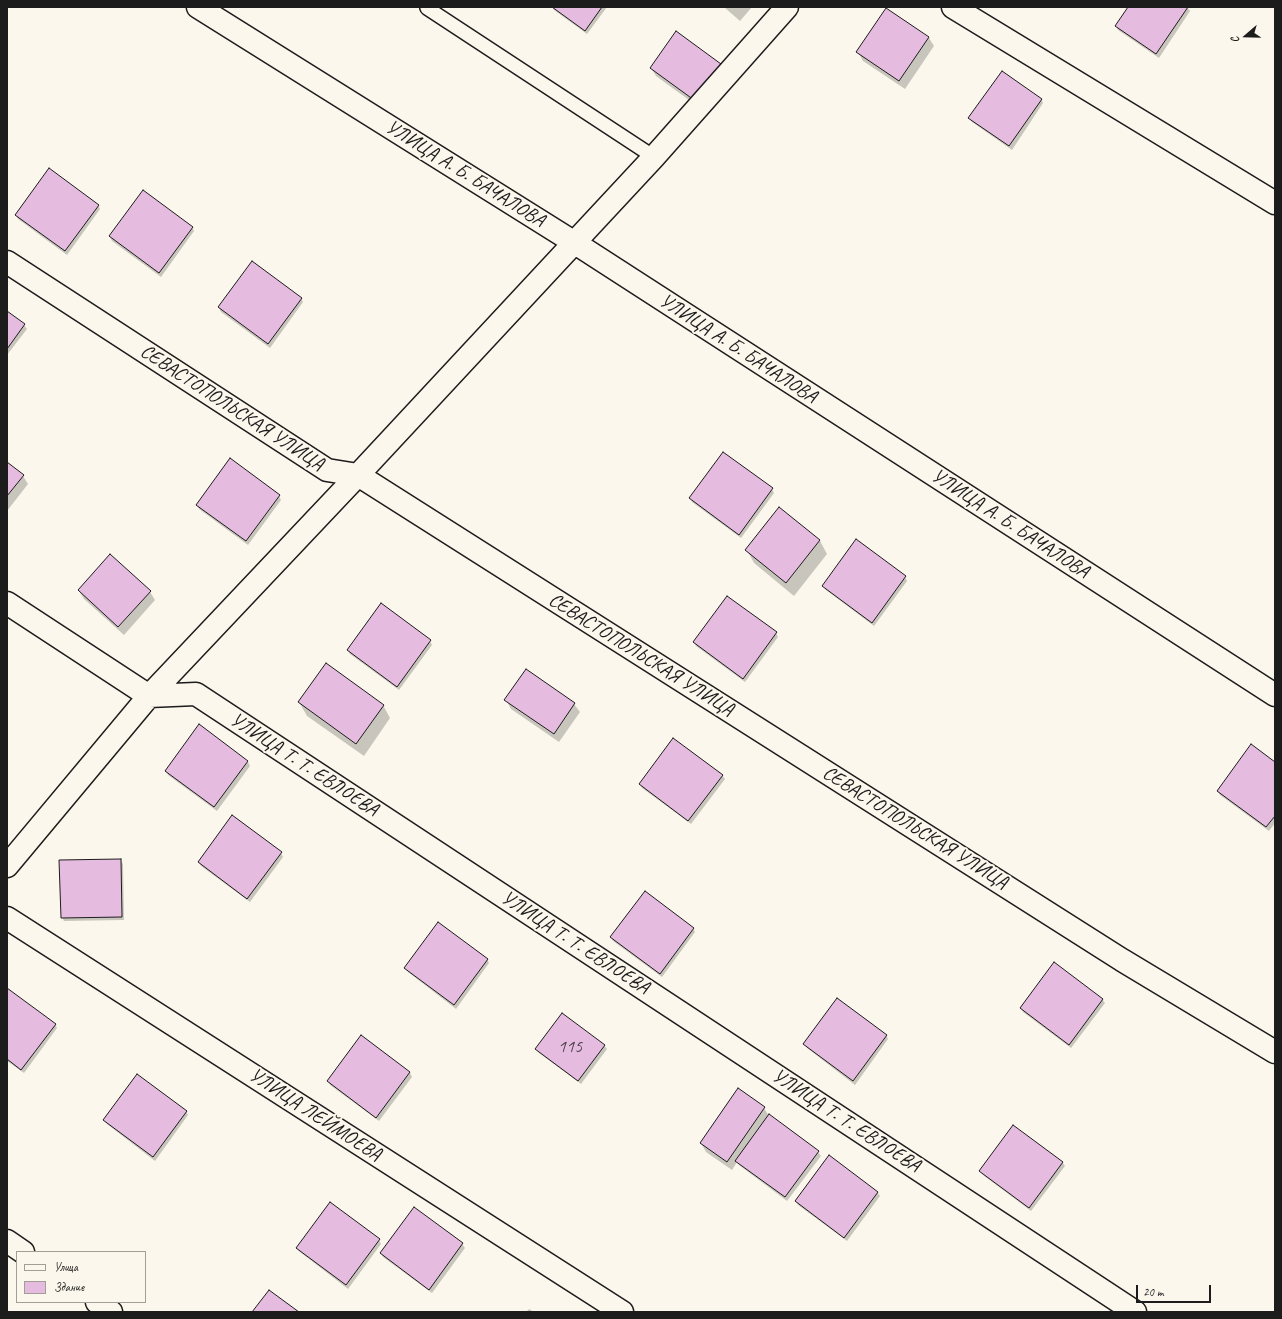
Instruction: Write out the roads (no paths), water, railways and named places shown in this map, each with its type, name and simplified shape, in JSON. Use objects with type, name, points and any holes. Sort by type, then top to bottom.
[{"type":"street","name":"УЛИЦА А. Б. БАЧАЛОВА","points":[[198,7],[575,243],[1275,695]]},
{"type":"street","points":[[7,866],[149,696],[575,243],[654,157],[787,7]]},
{"type":"street","points":[[953,7],[1275,203]]},
{"type":"street","name":"СЕВАСТОПОЛЬСКАЯ УЛИЦА","points":[[7,262],[327,470],[358,475],[1116,956],[1275,1052]]},
{"type":"street","points":[[7,603],[149,696]]},
{"type":"street","name":"УЛИЦА Т. Т. ЕВЛОЕВА","points":[[149,696],[196,694],[1135,1312]]},
{"type":"street","name":"УЛИЦА ЛЕЙМОЕВА","points":[[7,918],[622,1312]]},
{"type":"street","points":[[7,1241],[22,1251]]},
{"type":"street","points":[[98,1303],[111,1312]]},
{"type":"lane","points":[[427,8],[654,157]]}]
